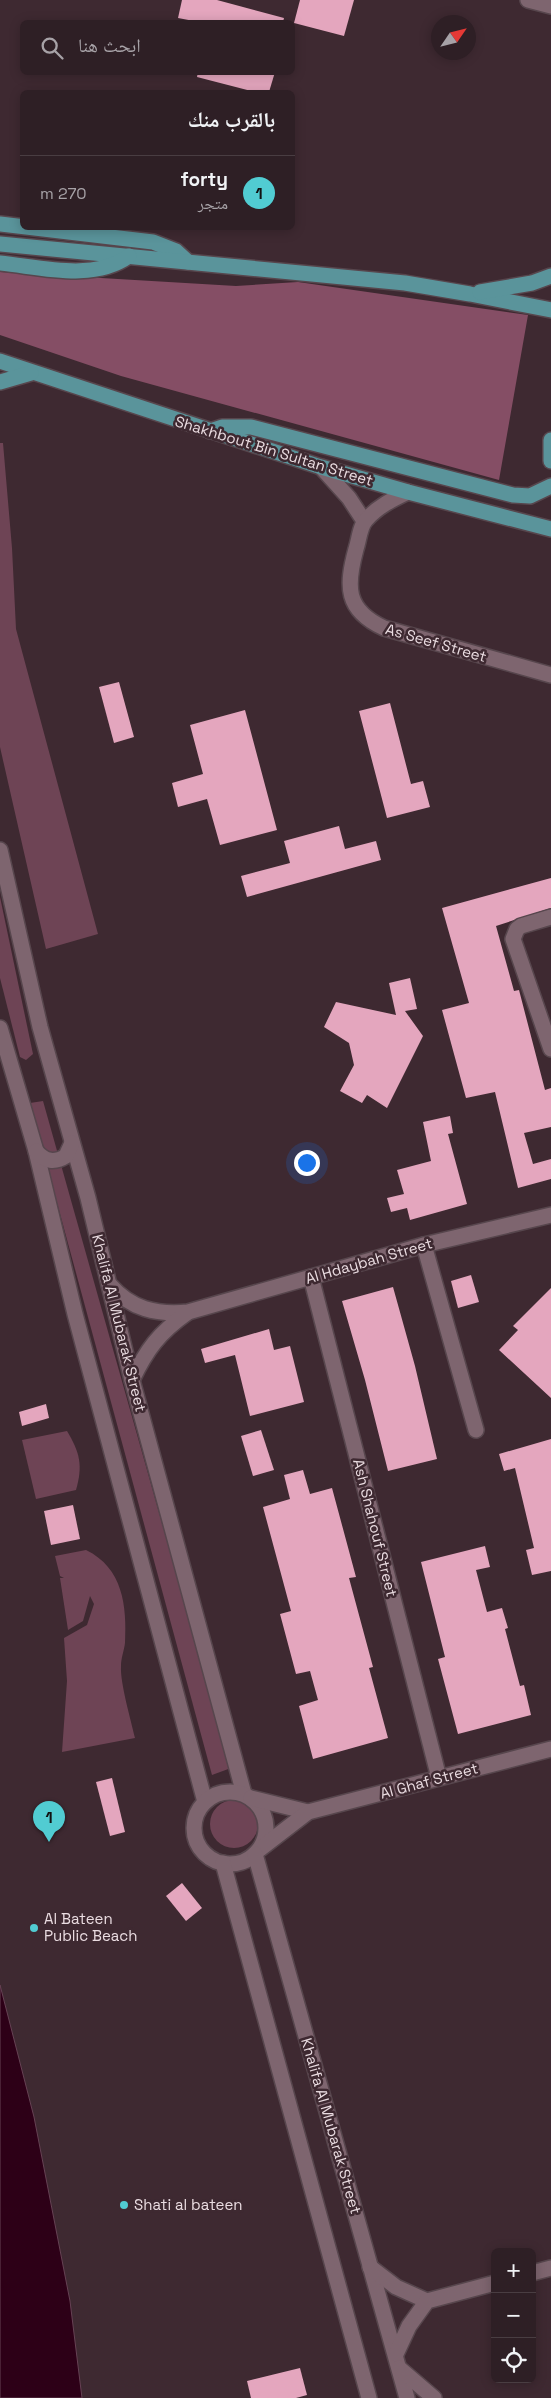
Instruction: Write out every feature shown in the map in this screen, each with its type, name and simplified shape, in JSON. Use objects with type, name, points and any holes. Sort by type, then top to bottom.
[{"type":"main road","points":[[0,224],[20,226]]},
{"type":"main road","points":[[51,230],[153,242],[176,251],[188,262]]},
{"type":"main road","points":[[0,244],[340,276],[470,294],[551,310]]},
{"type":"main road","points":[[0,263],[84,271],[108,268],[129,256]]},
{"type":"main road","points":[[470,294],[532,283],[551,276]]},
{"type":"main road","name":"Shakhbout Bin Sultan Street","points":[[0,361],[31,373],[321,467],[551,529]]},
{"type":"main road","points":[[0,382],[31,373]]},
{"type":"main road","points":[[208,431],[222,427],[251,427],[513,495],[530,496],[551,486]]},
{"type":"main road","points":[[551,440],[551,461]]},
{"type":"street","points":[[528,0],[551,6]]},
{"type":"street","points":[[321,467],[349,498],[364,521],[384,505],[408,492]]},
{"type":"street","name":"As Seef Street","points":[[364,521],[349,575],[350,592],[356,608],[368,621],[384,628],[551,675]]},
{"type":"street","name":"Khalifa Al Mubarak Street","points":[[0,850],[40,1027],[110,1285],[132,1380],[247,1796]]},
{"type":"street","points":[[551,917],[520,926],[516,929],[513,939],[551,1049]]},
{"type":"street","points":[[0,1028],[36,1151],[78,1323],[205,1802]]},
{"type":"street","points":[[36,1151],[46,1160],[53,1161],[66,1156],[72,1144]]},
{"type":"street","name":"Al Hdaybah Street","points":[[110,1285],[128,1302],[146,1310],[169,1314],[188,1312],[424,1245],[551,1214]]},
{"type":"street","points":[[424,1245],[476,1430]]},
{"type":"street","name":"Ash Shahouf Street","points":[[311,1277],[439,1778]]},
{"type":"street","name":"Al Hdaybah Street","points":[[132,1380],[145,1352],[158,1336],[188,1312]]},
{"type":"street","name":"Al Ghaf Street","points":[[258,1851],[308,1812],[551,1749]]},
{"type":"street","points":[[229,1791],[247,1796],[259,1806],[265,1816],[267,1828],[265,1839],[258,1851],[242,1863],[222,1863],[209,1858],[200,1850],[195,1840],[193,1828],[195,1817],[205,1802],[218,1793],[229,1791]]},
{"type":"street","name":"Al Ghaf Street","points":[[247,1796],[308,1812]]},
{"type":"street","name":"Khalifa Al Mubarak Street","points":[[258,1851],[407,2398]]},
{"type":"street","points":[[222,1863],[369,2398]]},
{"type":"street","points":[[370,2267],[396,2287],[426,2301]]},
{"type":"street","points":[[536,2272],[551,2268]]},
{"type":"street","points":[[434,2398],[397,2361],[408,2326],[426,2301],[491,2284]]},
{"type":"shaded area","points":[[0,272],[236,286],[298,282],[528,315],[499,480],[121,376],[0,335]]},
{"type":"shaded area","points":[[0,443],[3,443],[12,548],[16,629],[98,934],[46,949],[0,747]]},
{"type":"shaded area","points":[[0,897],[33,1054],[26,1060],[20,1057],[0,978]]},
{"type":"shaded area","points":[[43,1101],[231,1768],[212,1775],[30,1103]]},
{"type":"shaded area","points":[[67,1431],[79,1459],[80,1466],[76,1490],[36,1499],[22,1440]]},
{"type":"shaded area","points":[[86,1550],[108,1567],[120,1589],[125,1615],[125,1643],[121,1673],[135,1738],[62,1752],[67,1681],[64,1638],[87,1625],[94,1604],[90,1596],[83,1621],[68,1630],[60,1578],[64,1578],[60,1576],[55,1556]]},
{"type":"shaded area","points":[[229,1800],[239,1800],[251,1807],[258,1819],[258,1829],[251,1841],[239,1848],[229,1848],[221,1844],[214,1837],[210,1829],[210,1819],[214,1811],[221,1804]]},
{"type":"shaded area","points":[[0,1985],[34,2117],[70,2301],[82,2398],[0,2398]]},
{"type":"building","points":[[182,0],[217,0],[284,18],[284,20],[188,20],[178,18]]},
{"type":"building","points":[[300,0],[354,0],[344,36],[295,23]]},
{"type":"building","points":[[197,75],[274,75],[270,90],[247,90],[197,77]]},
{"type":"building","points":[[119,682],[134,737],[114,743],[99,687]]},
{"type":"building","points":[[390,703],[411,784],[423,781],[430,807],[387,818],[359,711]]},
{"type":"building","points":[[245,710],[277,830],[220,845],[207,799],[178,807],[172,783],[203,774],[190,725]]},
{"type":"building","points":[[339,826],[345,849],[376,841],[381,860],[247,897],[241,876],[290,863],[284,841]]},
{"type":"building","points":[[551,878],[551,908],[496,926],[514,991],[519,990],[545,1090],[551,1088],[551,1127],[524,1133],[533,1164],[551,1159],[551,1179],[518,1188],[495,1092],[466,1098],[442,1010],[469,1003],[442,908]]},
{"type":"building","points":[[410,978],[417,1009],[405,1011],[423,1036],[387,1108],[367,1095],[362,1103],[340,1091],[354,1065],[349,1043],[324,1027],[336,1002],[396,1015],[389,983]]},
{"type":"building","points":[[450,1116],[453,1133],[448,1134],[467,1204],[410,1220],[407,1208],[391,1212],[387,1198],[404,1194],[397,1170],[431,1161],[423,1122]]},
{"type":"building","points":[[471,1275],[479,1302],[458,1308],[451,1281]]},
{"type":"building","points":[[393,1287],[415,1366],[437,1459],[388,1471],[365,1380],[342,1301]]},
{"type":"building","points":[[551,1288],[551,1398],[499,1350],[518,1330],[513,1326]]},
{"type":"building","points":[[269,1329],[274,1350],[290,1346],[304,1402],[250,1416],[235,1355],[205,1363],[201,1349]]},
{"type":"building","points":[[46,1404],[49,1418],[22,1426],[19,1412]]},
{"type":"building","points":[[261,1430],[274,1470],[253,1476],[241,1436]]},
{"type":"building","points":[[551,1439],[551,1571],[532,1575],[526,1550],[534,1548],[515,1468],[504,1471],[499,1454]]},
{"type":"building","points":[[303,1470],[310,1494],[332,1488],[356,1577],[349,1578],[373,1667],[369,1668],[388,1738],[313,1759],[299,1706],[318,1700],[310,1671],[296,1674],[280,1614],[291,1611],[263,1507],[290,1499],[284,1475]]},
{"type":"building","points":[[73,1505],[80,1539],[51,1545],[44,1511]]},
{"type":"building","points":[[485,1546],[490,1567],[476,1570],[487,1612],[502,1608],[508,1628],[505,1629],[520,1686],[524,1685],[531,1715],[458,1734],[438,1659],[445,1657],[421,1562]]},
{"type":"building","points":[[112,1778],[125,1832],[110,1836],[96,1782]]},
{"type":"building","points":[[182,1883],[202,1908],[186,1921],[166,1896]]},
{"type":"building","points":[[300,2368],[307,2395],[296,2398],[251,2398],[247,2381]]},
{"type":"place","name":"forty","points":[[49,1842]]},
{"type":"place","name":"Al Bateen Public Beach","points":[[34,1928]]},
{"type":"place","name":"Shati al bateen","points":[[124,2205]]}]
